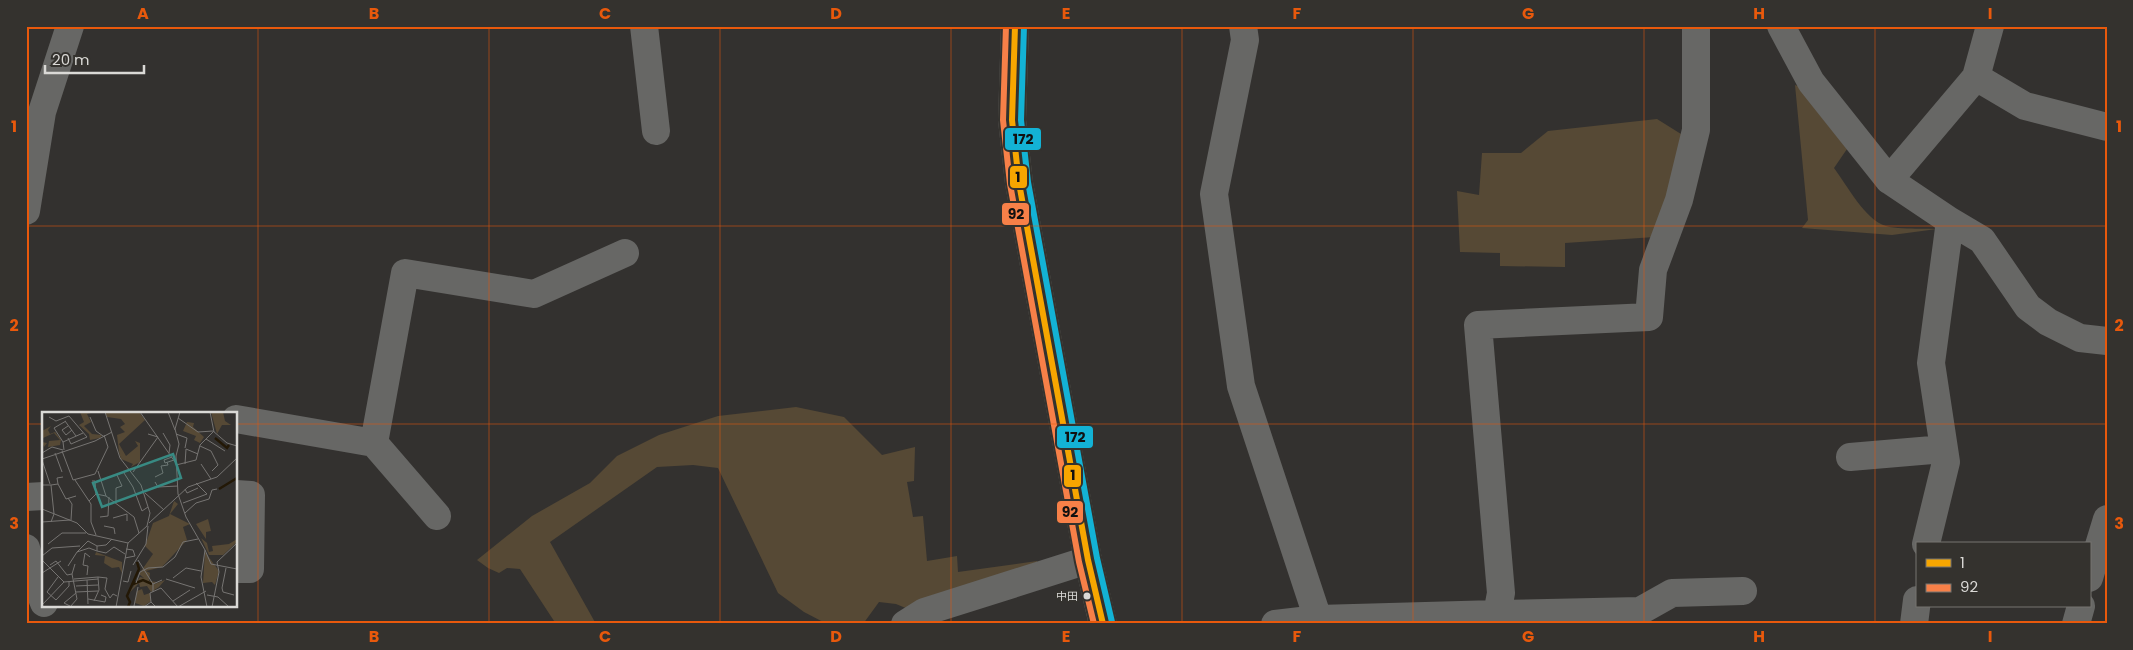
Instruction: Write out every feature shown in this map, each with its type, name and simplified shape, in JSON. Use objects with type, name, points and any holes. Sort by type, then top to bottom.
[{"type":"main road","points":[[1015,26],[1012,120],[1019,183],[1088,560],[1103,624]]},
{"type":"street","points":[[26,211],[42,112],[70,26]]},
{"type":"street","points":[[644,26],[656,131]]},
{"type":"street","points":[[1243,26],[1245,40],[1214,194],[1240,386],[1318,619]]},
{"type":"street","points":[[1497,614],[1501,593],[1478,325],[1649,317],[1653,270],[1679,200],[1696,130],[1696,26]]},
{"type":"street","points":[[1781,26],[1811,82],[1889,180],[1982,240],[2028,307],[2048,322],[2080,338],[2107,341]]},
{"type":"street","points":[[1889,180],[1976,77],[1990,26]]},
{"type":"street","points":[[1976,77],[2026,106],[2107,127]]},
{"type":"street","points":[[1926,542],[1946,462],[1931,363],[1950,220]]},
{"type":"street","points":[[374,443],[405,273],[534,294],[625,254]]},
{"type":"street","points":[[238,419],[374,443],[437,516]]},
{"type":"street","points":[[1850,457],[1944,449]]},
{"type":"street","points":[[238,494],[251,495],[250,569],[238,569]]},
{"type":"street","points":[[26,497],[42,496]]},
{"type":"street","points":[[2090,575],[2107,519]]},
{"type":"street","points":[[26,548],[38,575],[42,595]]},
{"type":"street","points":[[905,624],[924,612],[1088,560]]},
{"type":"street","points":[[1275,624],[1318,619],[1640,610],[1672,593],[1743,591]]},
{"type":"street","points":[[45,608],[52,624]]},
{"type":"street","points":[[1914,624],[1916,608]]},
{"type":"street","points":[[2076,624],[2080,608]]},
{"type":"shaded area","points":[[1795,85],[1801,87],[1847,149],[1834,168],[1857,201],[1871,217],[1886,226],[1937,229],[1892,235],[1802,228],[1808,220]]},
{"type":"shaded area","points":[[1657,119],[1689,139],[1655,237],[1565,243],[1565,267],[1500,266],[1500,253],[1460,252],[1457,191],[1479,195],[1482,153],[1521,153],[1548,131]]},
{"type":"shaded area","points":[[796,407],[844,417],[882,455],[915,447],[914,481],[907,482],[913,517],[923,516],[927,561],[957,556],[958,572],[1037,561],[1038,568],[908,609],[896,604],[879,602],[863,624],[827,624],[804,612],[778,593],[718,468],[693,465],[657,467],[550,542],[596,624],[556,624],[520,569],[507,568],[499,573],[477,560],[532,516],[590,483],[617,456],[659,435],[718,416]]},
{"type":"transit line","name":"92","points":[[1006,26],[1003,120],[1010,184],[1079,562],[1094,624]]},
{"type":"transit line","name":"1","points":[[1015,26],[1012,120],[1019,183],[1088,560],[1103,624]]},
{"type":"transit line","name":"172","points":[[1024,26],[1021,120],[1028,182],[1097,558],[1112,622]]},
{"type":"place","name":"中田","points":[[1087,596]]}]
